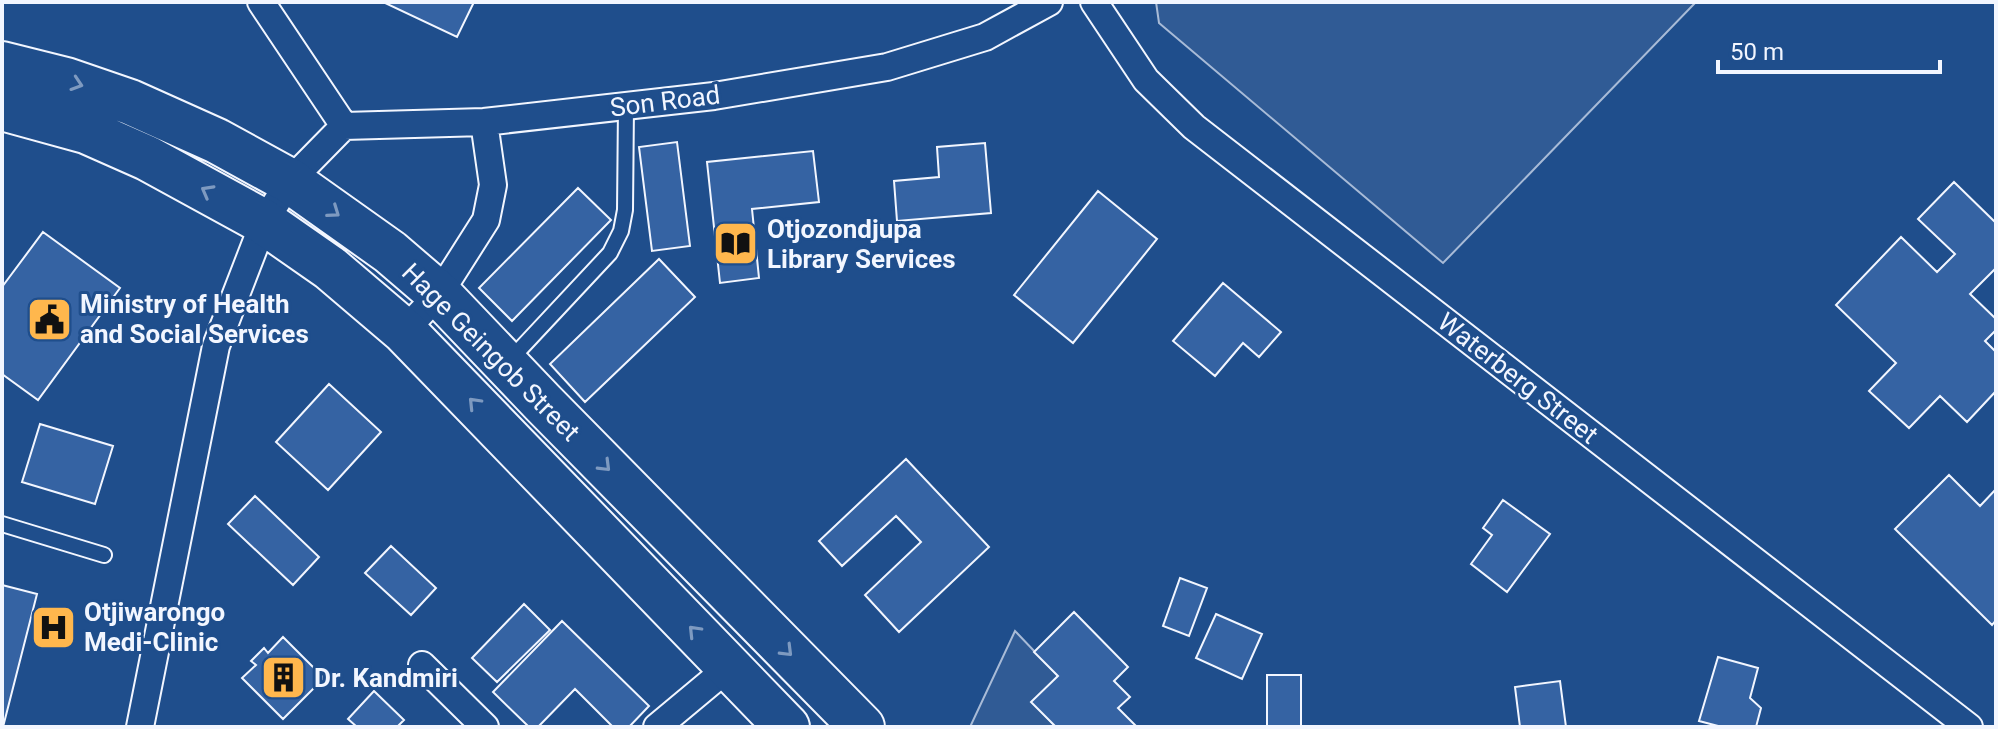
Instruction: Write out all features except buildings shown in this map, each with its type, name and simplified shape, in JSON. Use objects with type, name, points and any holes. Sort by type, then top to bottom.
[{"type":"highway","name":"Hage Geingob Street","points":[[2,64],[66,80],[130,102],[217,141],[290,181],[390,252],[439,294],[862,727]]},
{"type":"highway","name":"Hage Geingob Street","points":[[2,108],[72,127],[147,158],[264,222],[330,268],[404,331],[787,727]]},
{"type":"highway","points":[[507,437],[543,403]]},
{"type":"street","points":[[140,727],[216,346],[264,222],[290,181],[344,126],[261,2]]},
{"type":"street","name":"Son Road","points":[[344,126],[484,122],[714,96],[887,67],[985,37],[1049,2]]},
{"type":"street","name":"Waterberg Street","points":[[1094,2],[1146,80],[1194,127],[1967,727]]},
{"type":"street","points":[[404,331],[439,294],[486,220],[493,185],[484,122]]},
{"type":"street","points":[[422,665],[485,727]]},
{"type":"street","points":[[657,727],[729,667]]},
{"type":"lane","points":[[505,364],[610,253],[621,231],[625,210],[626,106]]},
{"type":"lane","points":[[2,524],[104,555]]},
{"type":"shaded area","points":[[1156,2],[1696,2],[1443,263],[1159,23]]},
{"type":"shaded area","points":[[1015,631],[1058,676],[1032,702],[1056,727],[970,727]]},
{"type":"place","name":"Otjozondjupa Library Services","points":[[736,244]]},
{"type":"place","name":"Ministry of Health and Social Services","points":[[49,319]]},
{"type":"place","name":"Otjiwarongo Medi-Clinic","points":[[53,627]]},
{"type":"place","name":"Dr. Kandmiri","points":[[283,678]]}]
